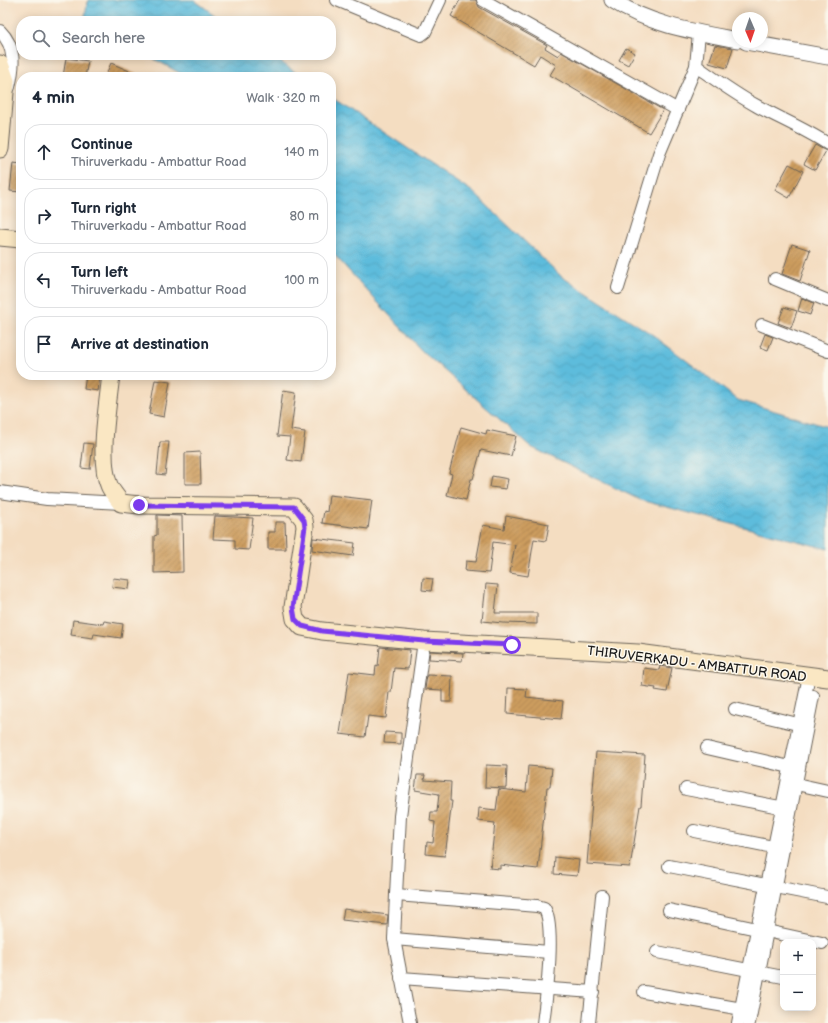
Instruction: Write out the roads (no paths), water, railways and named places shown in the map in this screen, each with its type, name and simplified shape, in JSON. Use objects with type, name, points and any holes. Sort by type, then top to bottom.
[{"type":"main road","points":[[0,64],[6,81],[0,149]]},
{"type":"main road","points":[[0,237],[16,239]]},
{"type":"main road","points":[[110,380],[104,439],[106,468],[109,485],[121,503]]},
{"type":"main road","name":"THIRUVERKADU - AMBATTUR ROAD","points":[[121,503],[139,505],[294,507],[304,520],[305,527],[293,607],[295,619],[302,626],[322,631],[424,641],[638,653],[818,677]]},
{"type":"street","points":[[337,0],[421,34],[425,32],[440,0]]},
{"type":"street","points":[[483,0],[678,110]]},
{"type":"street","points":[[612,0],[629,12],[663,24],[732,39]]},
{"type":"street","points":[[0,30],[8,40],[12,50],[10,80],[5,99]]},
{"type":"street","points":[[618,288],[659,154],[696,66],[699,33]]},
{"type":"street","points":[[768,46],[828,57]]},
{"type":"street","points":[[696,66],[727,89],[758,107],[808,131],[828,144]]},
{"type":"street","points":[[775,279],[828,301]]},
{"type":"street","points":[[762,325],[828,351]]},
{"type":"street","points":[[0,492],[47,499],[121,503]]},
{"type":"street","points":[[410,1023],[394,939],[400,816],[424,641]]},
{"type":"street","points":[[738,1023],[746,1009],[754,971],[786,808],[790,767],[818,677]]},
{"type":"street","points":[[735,710],[803,726]]},
{"type":"street","points":[[771,885],[773,848],[786,808],[796,784],[803,726]]},
{"type":"street","points":[[707,748],[790,767]]},
{"type":"street","points":[[796,784],[828,791]]},
{"type":"street","points":[[686,789],[786,808]]},
{"type":"street","points":[[694,831],[773,848]]},
{"type":"street","points":[[669,866],[828,897]]},
{"type":"street","points":[[396,895],[537,906],[544,908],[549,918],[549,952],[548,987],[543,1023]]},
{"type":"street","points":[[589,1023],[602,896]]},
{"type":"street","points":[[669,910],[822,943]]},
{"type":"street","points":[[394,939],[549,952]]},
{"type":"street","points":[[657,952],[780,976]]},
{"type":"street","points":[[401,978],[548,987],[593,992]]},
{"type":"street","points":[[644,992],[746,1009]]},
{"type":"street","points":[[746,1009],[749,1023]]},
{"type":"water","points":[[88,0],[194,0],[216,16],[85,16]]},
{"type":"water","points":[[156,60],[278,60],[295,72],[178,72]]},
{"type":"water","points":[[336,100],[473,192],[562,277],[653,335],[738,400],[828,427],[828,549],[640,500],[531,447],[421,350],[336,256]]}]
